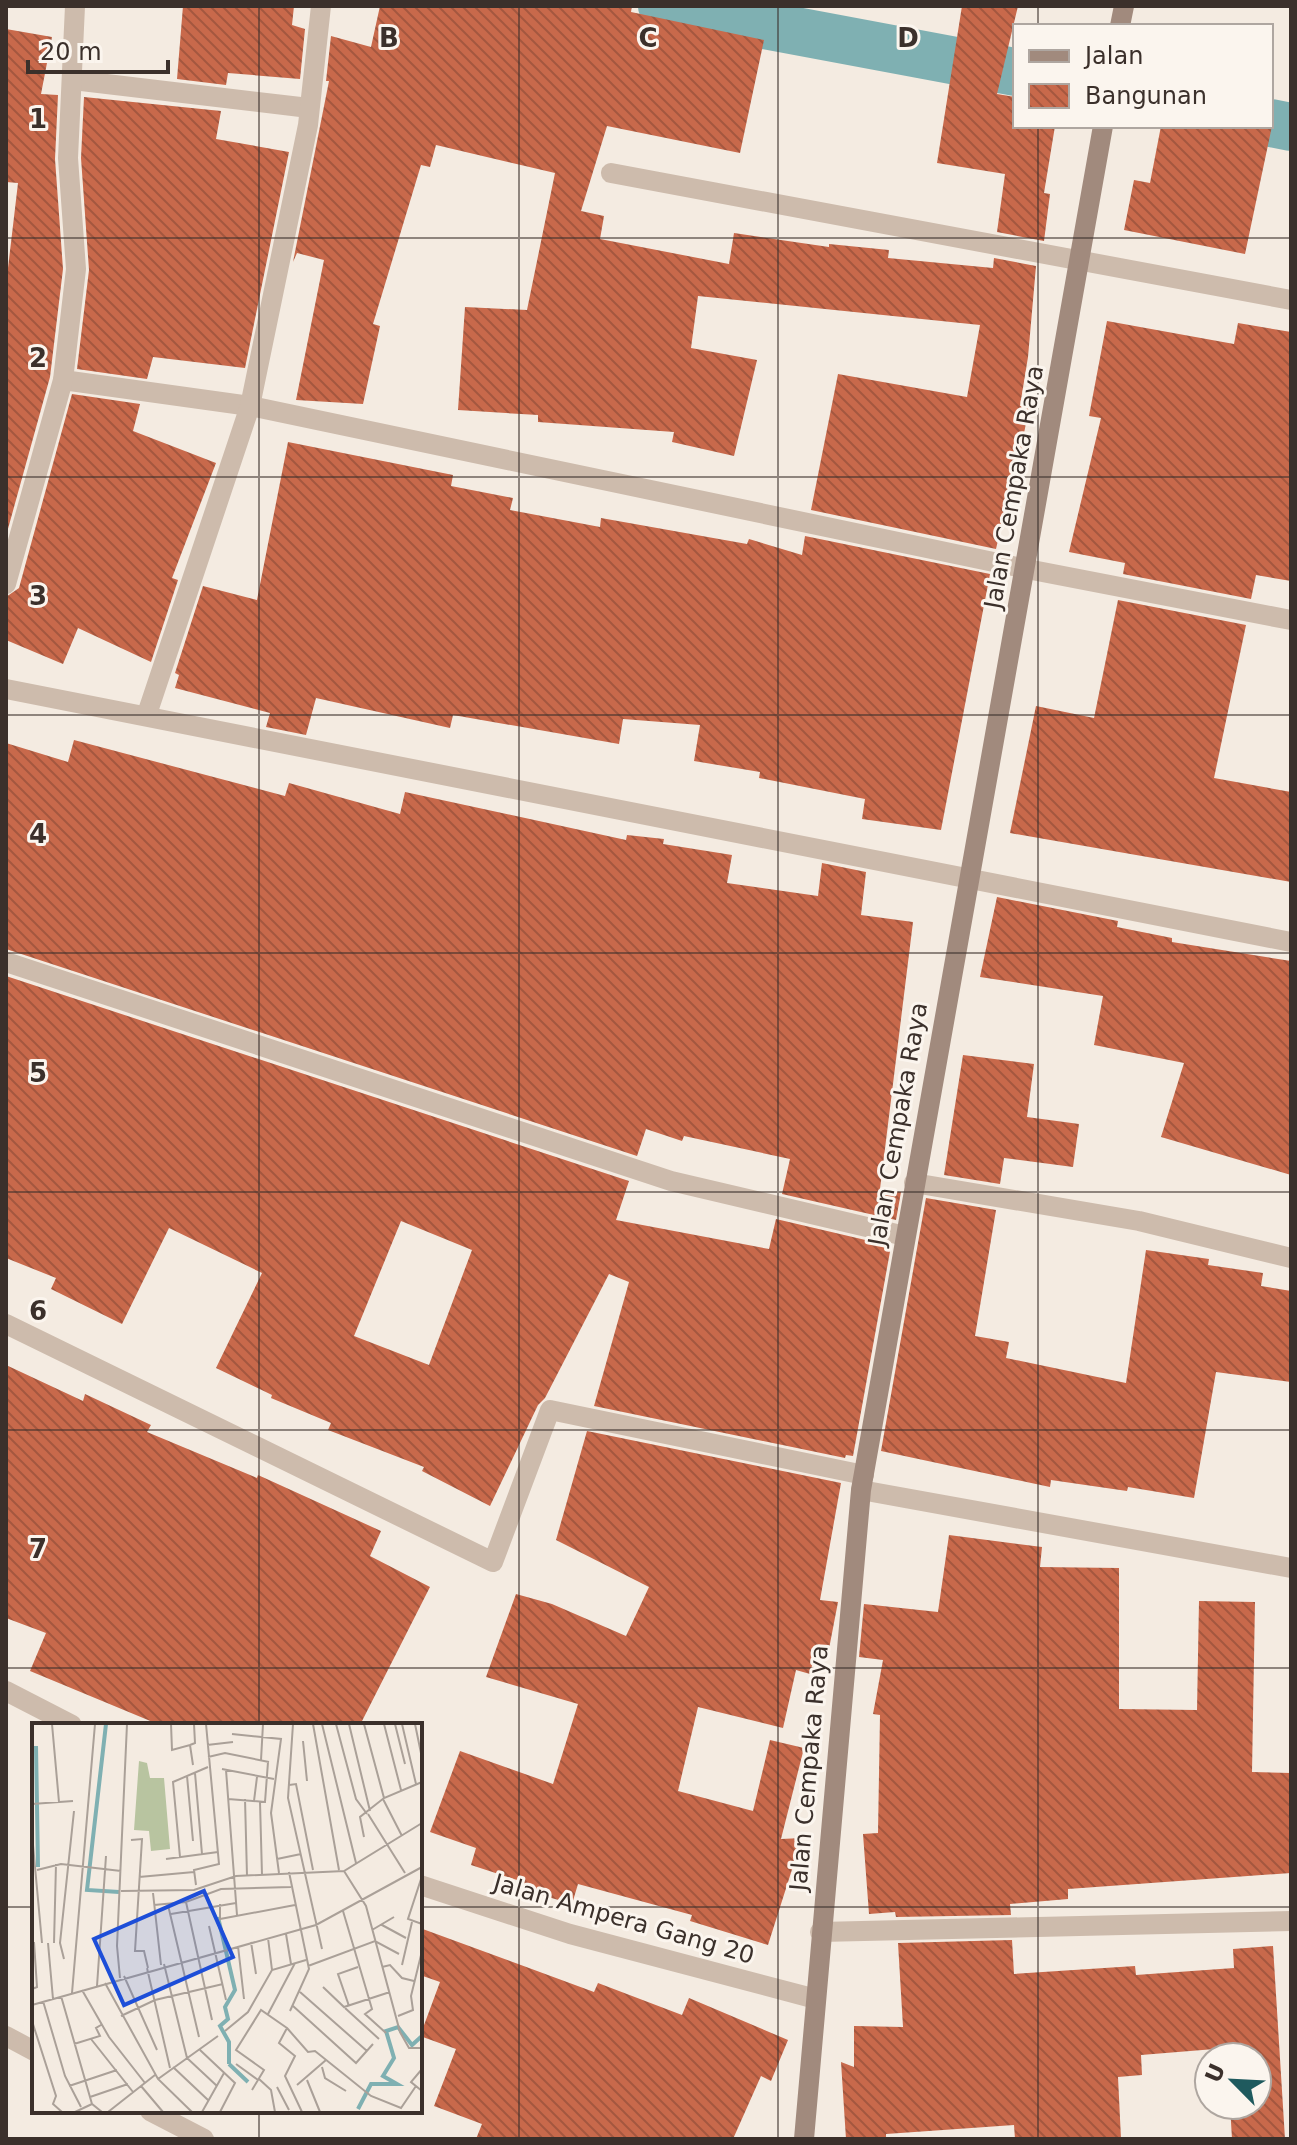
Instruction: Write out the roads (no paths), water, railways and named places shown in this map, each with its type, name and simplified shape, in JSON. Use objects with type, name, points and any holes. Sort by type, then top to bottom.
[{"type":"street","points":[[6,584],[63,380],[76,269],[69,207],[75,6]]},
{"type":"street","points":[[147,714],[250,406],[309,108],[321,6]]},
{"type":"street","points":[[73,80],[309,108]]},
{"type":"street","name":"Jalan Cempaka Raya","points":[[804,2139],[820,1932],[863,1482],[967,879],[1027,569],[1103,128]]},
{"type":"street","points":[[611,173],[1080,257],[1291,300]]},
{"type":"street","points":[[63,380],[250,406],[1027,569],[1291,620]]},
{"type":"street","points":[[6,689],[147,714],[1291,942]]},
{"type":"street","points":[[6,962],[671,1181],[905,1236]]},
{"type":"street","points":[[914,1183],[1139,1221],[1291,1258]]},
{"type":"street","points":[[6,1324],[493,1562],[550,1410],[863,1482],[1291,1568]]},
{"type":"street","points":[[6,1691],[68,1723]]},
{"type":"street","name":"Jalan Ampera Gang 20","points":[[422,1886],[570,1934],[816,1999]]},
{"type":"street","points":[[820,1932],[1291,1921]]},
{"type":"street","points":[[6,2036],[32,2050]]},
{"type":"street","points":[[154,2113],[204,2139]]},
{"type":"waterway","points":[[662,6],[1013,72]]},
{"type":"waterway","points":[[1273,123],[1291,127]]}]
